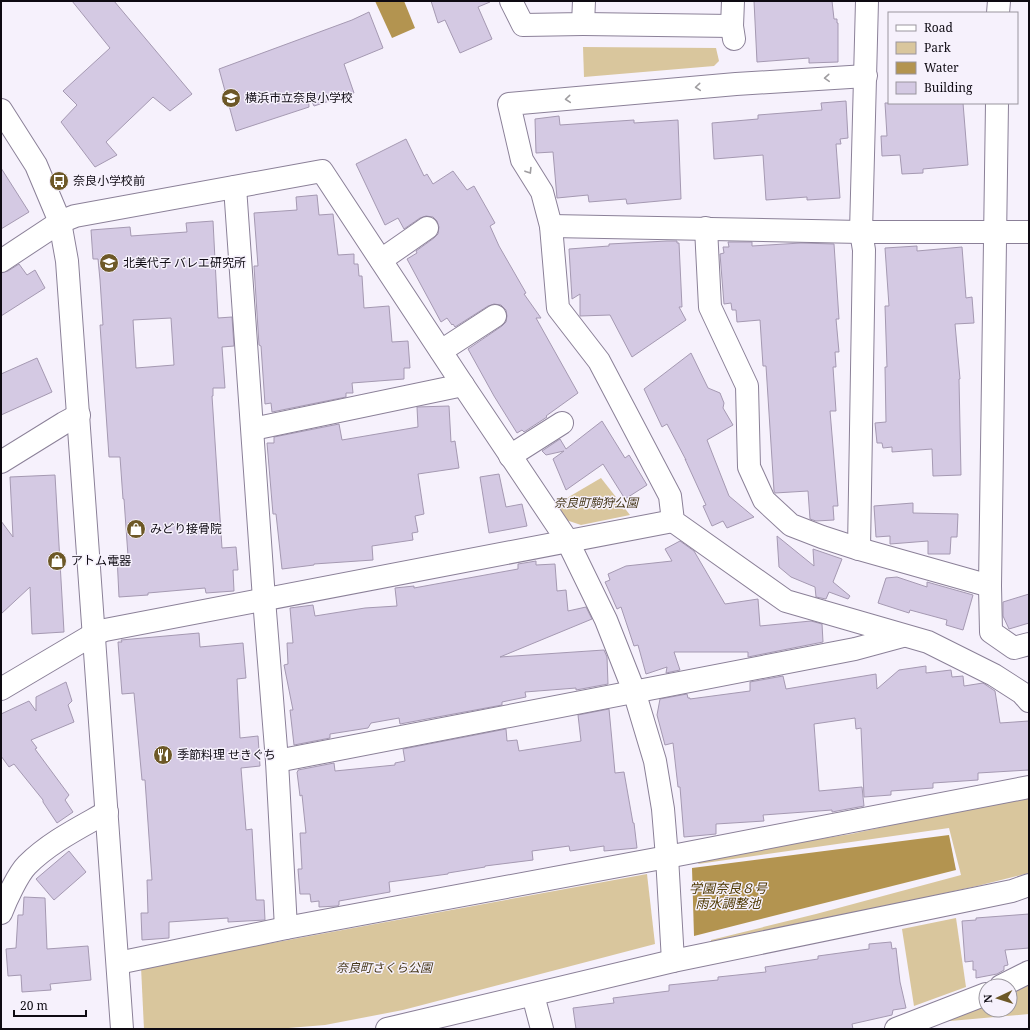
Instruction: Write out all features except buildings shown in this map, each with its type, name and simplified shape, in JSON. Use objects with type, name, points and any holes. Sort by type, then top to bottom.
[{"type":"street","points":[[511,1],[523,25],[583,24],[733,32],[733,1]]},
{"type":"street","points":[[583,24],[584,1]]},
{"type":"street","points":[[858,549],[864,250],[861,232],[867,1]]},
{"type":"street","points":[[998,12],[999,1]]},
{"type":"street","points":[[673,521],[670,496],[599,361],[558,308],[551,226],[542,192],[522,160],[509,104],[736,74],[866,76]]},
{"type":"street","points":[[997,104],[990,586],[991,632],[1014,648],[1029,644]]},
{"type":"street","points":[[1,110],[36,165],[60,222],[67,261],[122,1029]]},
{"type":"street","points":[[1,261],[60,222],[75,216],[322,171],[462,385],[567,540],[606,620],[634,691],[654,761],[663,809],[673,961]]},
{"type":"street","points":[[235,187],[277,761],[286,928]]},
{"type":"street","points":[[551,226],[861,232],[1029,232]]},
{"type":"street","points":[[380,260],[427,228]]},
{"type":"street","points":[[706,228],[710,306],[747,386],[749,467],[764,500],[791,524],[822,537],[858,549],[990,586]]},
{"type":"street","points":[[441,351],[495,316]]},
{"type":"street","points":[[253,429],[462,385]]},
{"type":"street","points":[[1,462],[79,415]]},
{"type":"street","points":[[510,456],[562,423]]},
{"type":"street","points":[[1,689],[94,634],[110,629],[567,540],[673,521],[786,601],[928,642],[994,675],[1022,693],[1029,701]]},
{"type":"street","points":[[277,761],[855,649],[904,636]]},
{"type":"street","points":[[118,963],[286,928],[667,857],[1029,787]]},
{"type":"street","points":[[1,913],[7,898],[26,866],[56,841],[107,812]]},
{"type":"street","points":[[387,1029],[673,961],[1012,891],[1029,885]]},
{"type":"street","points":[[1017,978],[1029,972]]},
{"type":"street","points":[[533,995],[542,1029]]},
{"type":"street","points":[[896,1029],[978,997]]},
{"type":"green space","points":[[583,47],[716,48],[719,61],[714,66],[584,77]]},
{"type":"green space","name":"奈良町駒狩公園","points":[[601,478],[630,515],[581,525],[563,519],[555,505]]},
{"type":"green space","points":[[1029,795],[1029,873],[711,945],[711,940],[816,914],[961,875],[949,828],[698,864],[702,858],[851,834]]},
{"type":"green space","name":"奈良町さくら公園","points":[[647,874],[655,944],[403,1010],[325,1025],[276,1029],[144,1029],[141,967]]},
{"type":"green space","points":[[956,918],[966,987],[914,1006],[902,929]]},
{"type":"green space","points":[[1029,972],[1029,1014],[1018,1015],[1018,980]]},
{"type":"green space","points":[[978,993],[978,1018],[984,1018],[905,1025]]},
{"type":"water","points":[[375,1],[404,1],[415,28],[392,38]]},
{"type":"water","name":"学園奈良８号 雨水調整池","points":[[949,835],[956,870],[694,936],[692,868]]},
{"type":"place","name":"横浜市立奈良小学校","points":[[231,98]]},
{"type":"place","name":"奈良小学校前","points":[[59,181]]},
{"type":"place","name":"北美代子 バレエ研究所","points":[[109,263]]},
{"type":"place","name":"みどり接骨院","points":[[136,529]]},
{"type":"place","name":"アトム電器","points":[[57,561]]},
{"type":"place","name":"季節料理 せきぐち","points":[[163,755]]}]
